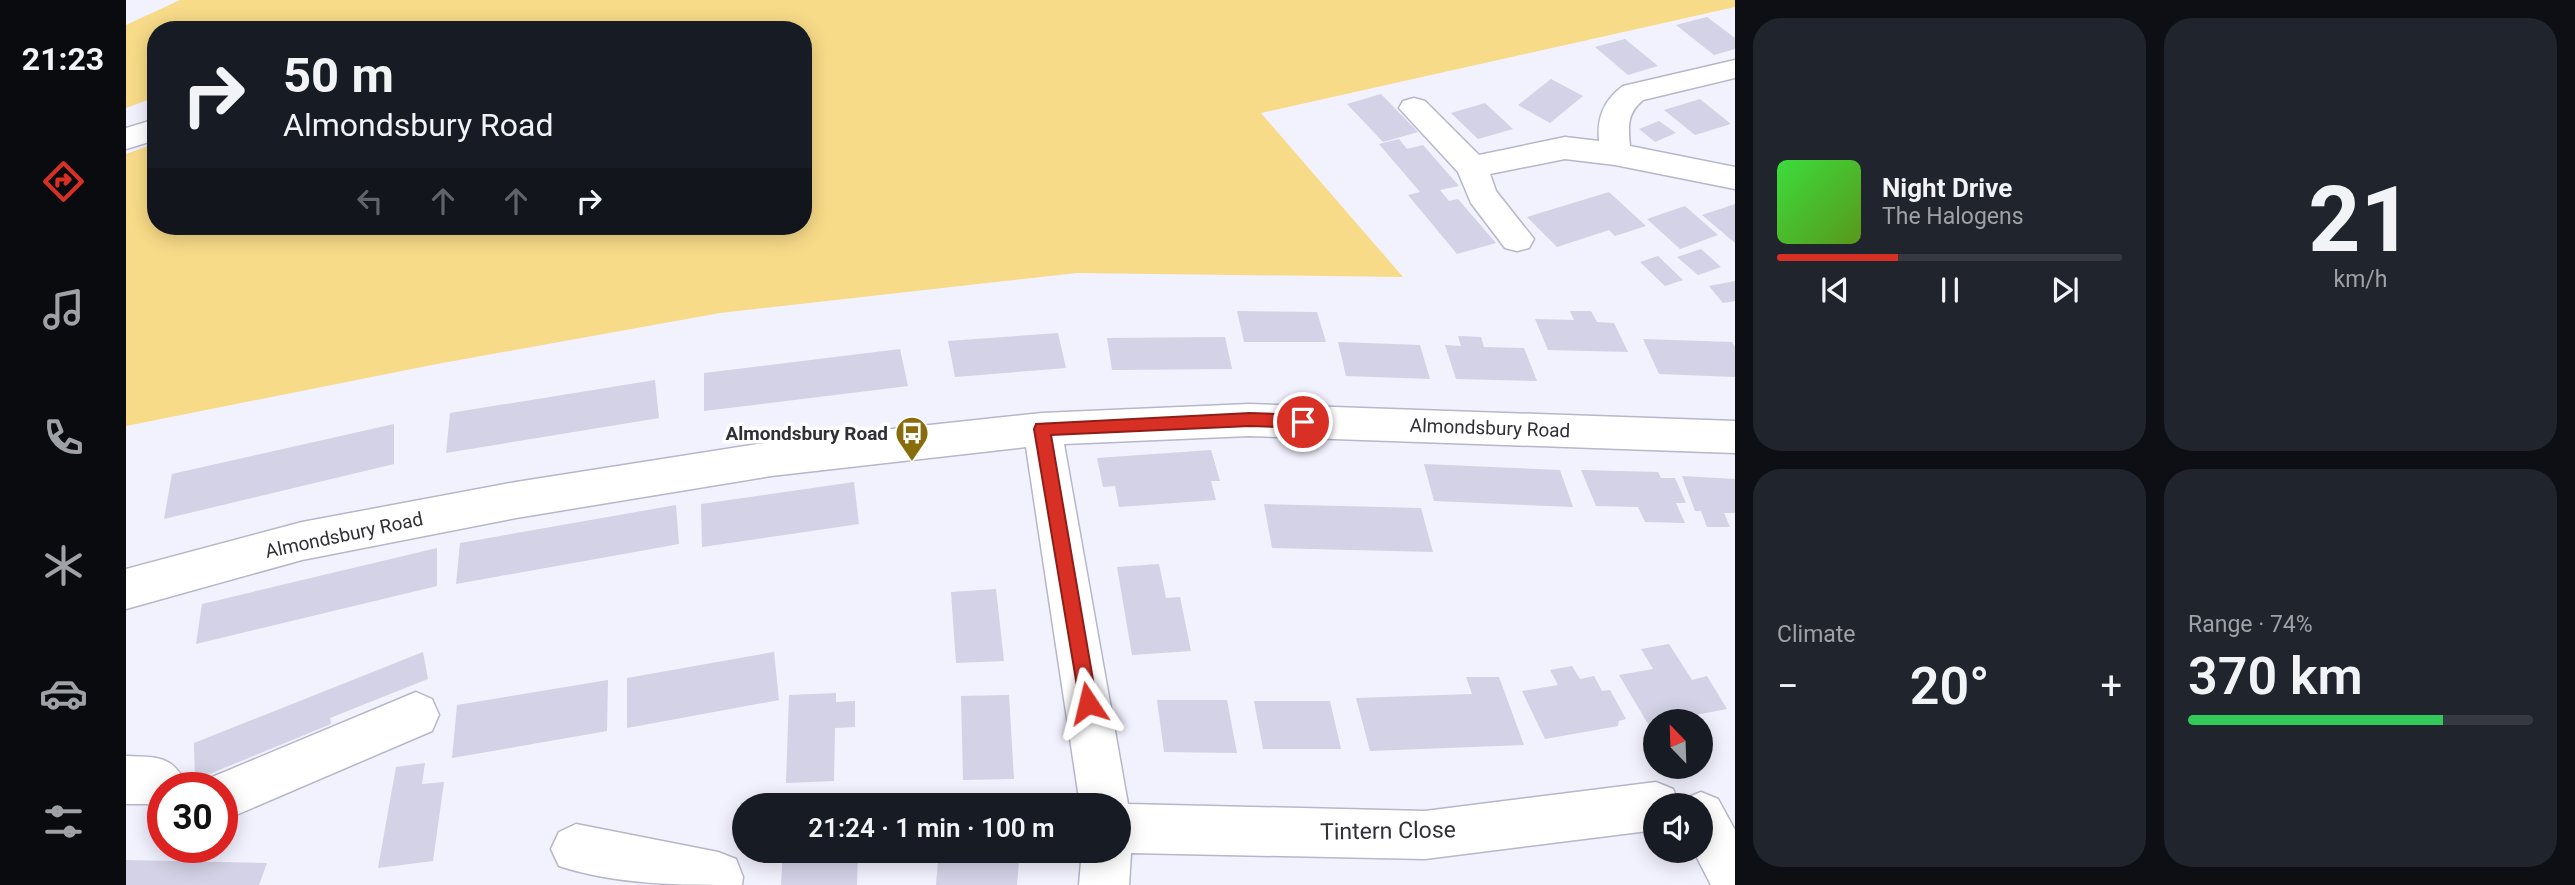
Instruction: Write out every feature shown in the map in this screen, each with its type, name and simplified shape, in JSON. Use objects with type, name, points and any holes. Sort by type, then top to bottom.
[{"type":"street","points":[[1615,154],[1613,118],[1620,101],[1633,93],[1735,69]]},
{"type":"street","points":[[1414,108],[1472,167],[1482,195],[1517,239]]},
{"type":"street","points":[[126,139],[147,132]]},
{"type":"street","points":[[1472,167],[1565,148],[1615,154],[1735,178]]},
{"type":"street","name":"Almondsbury Road","points":[[126,589],[302,541],[516,500],[771,459],[1042,429],[1250,420],[1735,437]]},
{"type":"street","points":[[1042,429],[1102,793]]},
{"type":"street","points":[[238,790],[416,715]]},
{"type":"street","points":[[126,780],[147,781]]},
{"type":"street","name":"Tintern Close","points":[[1131,828],[1425,835],[1643,808]]},
{"type":"street","points":[[1713,838],[1735,879]]},
{"type":"street","points":[[576,849],[718,877],[717,885]]},
{"type":"street","points":[[1104,885],[1106,863]]},
{"type":"shaded area","points":[[180,0],[1735,0],[1735,7],[1261,113],[1403,277],[1077,273],[720,313],[437,364],[126,426],[126,154],[147,146],[147,235],[812,235],[812,21],[147,21],[147,100],[126,108],[126,25]]},
{"type":"building","points":[[1707,17],[1735,38],[1735,49],[1714,55],[1676,25]]},
{"type":"building","points":[[1625,39],[1658,66],[1628,75],[1595,47]]},
{"type":"building","points":[[1551,79],[1583,96],[1550,123],[1518,105]]},
{"type":"building","points":[[1381,94],[1418,132],[1383,142],[1347,104]]},
{"type":"building","points":[[1700,99],[1731,124],[1695,135],[1664,110]]},
{"type":"building","points":[[1485,103],[1513,129],[1478,139],[1451,113]]},
{"type":"building","points":[[1659,121],[1676,133],[1655,142],[1639,129]]},
{"type":"building","points":[[1399,139],[1407,149],[1423,145],[1459,186],[1440,190],[1449,201],[1458,199],[1496,243],[1457,254],[1408,195],[1420,192],[1379,144]]},
{"type":"building","points":[[1609,192],[1646,226],[1615,236],[1609,230],[1557,247],[1527,217]]},
{"type":"building","points":[[1735,204],[1735,243],[1702,215]]},
{"type":"building","points":[[1685,206],[1718,235],[1680,249],[1647,219]]},
{"type":"building","points":[[1701,249],[1721,267],[1698,275],[1677,257]]},
{"type":"building","points":[[1658,256],[1683,280],[1665,286],[1640,262]]},
{"type":"building","points":[[1735,281],[1735,301],[1723,303],[1709,286]]},
{"type":"building","points":[[1237,311],[1317,312],[1326,342],[1244,342]]},
{"type":"building","points":[[1570,311],[1591,311],[1597,322],[1614,323],[1628,352],[1548,350],[1535,319],[1574,320]]},
{"type":"building","points":[[1058,333],[1066,368],[955,377],[948,341]]},
{"type":"building","points":[[1458,336],[1481,337],[1484,347],[1524,348],[1537,381],[1456,379],[1445,345],[1461,346]]},
{"type":"building","points":[[1225,337],[1232,369],[1112,370],[1107,338]]},
{"type":"building","points":[[1643,339],[1732,342],[1735,347],[1735,377],[1659,374]]},
{"type":"building","points":[[1338,342],[1420,345],[1430,379],[1346,376]]},
{"type":"building","points":[[900,349],[908,386],[704,411],[704,373]]},
{"type":"building","points":[[655,380],[659,418],[446,453],[450,413]]},
{"type":"building","points":[[394,424],[394,464],[164,519],[172,474]]},
{"type":"building","points":[[1211,450],[1220,481],[1211,481],[1216,500],[1119,507],[1115,486],[1103,487],[1097,458]]},
{"type":"building","points":[[1424,464],[1560,470],[1573,507],[1434,501]]},
{"type":"building","points":[[1581,470],[1658,472],[1661,478],[1675,478],[1686,503],[1676,503],[1685,523],[1645,522],[1638,507],[1596,506]]},
{"type":"building","points":[[1682,476],[1735,479],[1735,513],[1724,513],[1730,527],[1707,527],[1701,511],[1695,511]]},
{"type":"building","points":[[854,482],[859,524],[702,547],[701,504]]},
{"type":"building","points":[[1264,504],[1421,508],[1433,552],[1272,548]]},
{"type":"building","points":[[676,505],[679,544],[456,584],[460,543]]},
{"type":"building","points":[[437,548],[437,586],[196,644],[202,604]]},
{"type":"building","points":[[1159,564],[1166,598],[1180,597],[1191,651],[1132,655],[1117,567]]},
{"type":"building","points":[[996,589],[1004,661],[956,663],[951,592]]},
{"type":"building","points":[[1669,644],[1692,680],[1707,676],[1727,709],[1713,712],[1713,709],[1643,709],[1643,716],[1619,675],[1653,669],[1641,649]]},
{"type":"building","points":[[423,652],[428,679],[330,718],[331,724],[214,772],[195,772],[194,743]]},
{"type":"building","points":[[774,652],[779,700],[627,728],[627,678]]},
{"type":"building","points":[[1572,666],[1580,679],[1594,676],[1602,691],[1610,690],[1626,719],[1619,721],[1618,726],[1545,739],[1522,691],[1558,685],[1550,670]]},
{"type":"building","points":[[1466,677],[1499,677],[1524,745],[1370,751],[1356,698],[1472,694]]},
{"type":"building","points":[[608,680],[607,731],[452,758],[457,705]]},
{"type":"building","points":[[836,693],[836,702],[855,701],[855,727],[835,728],[834,781],[786,783],[789,695]]},
{"type":"building","points":[[1009,695],[1014,779],[963,780],[961,696]]},
{"type":"building","points":[[1157,700],[1227,700],[1237,753],[1164,752]]},
{"type":"building","points":[[1254,701],[1330,701],[1341,749],[1263,749]]},
{"type":"building","points":[[425,763],[422,784],[444,782],[433,861],[378,868],[396,767]]},
{"type":"building","points":[[126,860],[147,860],[147,863],[267,863],[259,885],[126,885]]},
{"type":"building","points":[[782,863],[858,863],[857,885],[781,885]]},
{"type":"building","points":[[938,863],[1019,863],[1017,885],[936,885]]},
{"type":"place","name":"Almondsbury Road","points":[[912,463]]},
{"type":"route","points":[[1088,703],[1042,429],[1250,420],[1303,422]]}]
